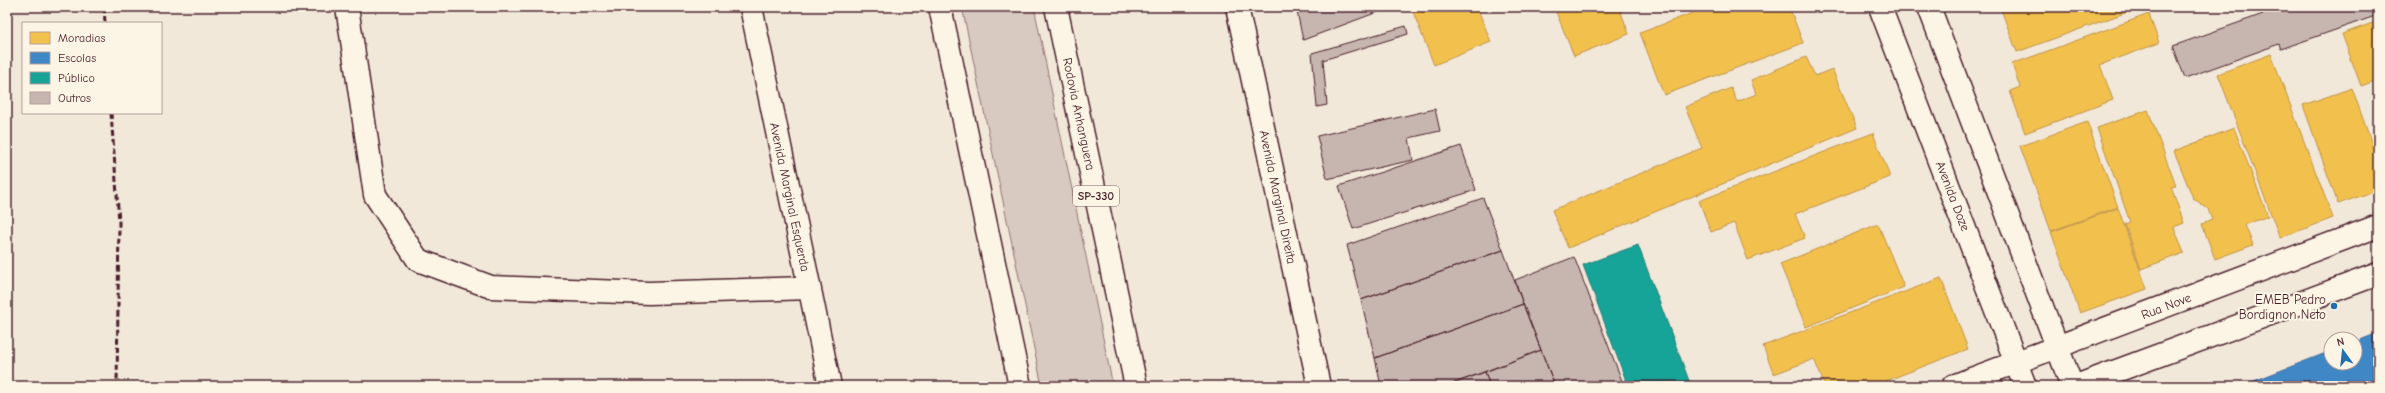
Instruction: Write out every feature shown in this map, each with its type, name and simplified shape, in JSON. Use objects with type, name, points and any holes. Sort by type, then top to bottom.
[{"type":"main road","points":[[348,7],[375,195],[418,260],[491,287],[649,293],[809,288]]},
{"type":"main road","name":"Avenida Marginal Esquerda","points":[[751,7],[830,386]]},
{"type":"main road","points":[[940,7],[1020,386]]},
{"type":"main road","name":"Rodovia Anhanguera","points":[[1056,7],[1136,386]]},
{"type":"main road","name":"Avenida Marginal Direita","points":[[1237,7],[1319,386]]},
{"type":"main road","name":"Avenida Doze","points":[[1880,7],[2025,386]]},
{"type":"main road","points":[[1929,7],[2072,386]]},
{"type":"main road","name":"Rua Nove","points":[[1953,386],[2378,226]]},
{"type":"main road","points":[[2076,386],[2378,274]]},
{"type":"shaded area","points":[[962,7],[1034,7],[1113,386],[1042,386]]},
{"type":"building: Moradias","points":[[1411,7],[1477,7],[1491,42],[1434,65]]},
{"type":"building: Moradias","points":[[1554,7],[1619,7],[1629,34],[1574,56]]},
{"type":"building: Moradias","points":[[1708,7],[1794,7],[1790,9],[1803,43],[1664,95],[1640,33]]},
{"type":"building: Moradias","points":[[2000,7],[2141,7],[2017,52]]},
{"type":"building: Moradias","points":[[2149,14],[2159,43],[2100,65],[2113,100],[2025,133],[2010,91],[2020,87],[2012,64]]},
{"type":"building: Moradias","points":[[2378,21],[2378,80],[2361,86],[2342,34]]},
{"type":"building: Moradias","points":[[2271,54],[2333,218],[2280,238],[2218,74]]},
{"type":"building: Moradias","points":[[1806,57],[1815,76],[1832,69],[1857,128],[1568,248],[1552,210],[1702,148],[1685,107],[1731,88],[1737,102],[1756,94],[1751,80]]},
{"type":"building: Moradias","points":[[2352,88],[2378,161],[2378,190],[2338,204],[2303,105]]},
{"type":"building: Moradias","points":[[2148,110],[2176,186],[2171,187],[2184,223],[2174,227],[2184,253],[2141,269],[2125,224],[2130,222],[2097,128]]},
{"type":"building: Moradias","points":[[2087,122],[2118,207],[2051,231],[2020,146]]},
{"type":"building: Moradias","points":[[2234,128],[2268,216],[2245,225],[2253,245],[2215,259],[2202,224],[2212,220],[2208,209],[2193,198],[2174,151]]},
{"type":"building: Moradias","points":[[1873,133],[1890,177],[1795,214],[1805,238],[1748,260],[1734,223],[1711,232],[1699,201]]},
{"type":"building: Moradias","points":[[2118,208],[2147,289],[2080,313],[2051,232]]},
{"type":"building: Moradias","points":[[1878,224],[1904,287],[1806,327],[1780,264]]},
{"type":"building: Moradias","points":[[1941,278],[1968,349],[1873,386],[1825,386],[1814,359],[1774,374],[1763,346]]},
{"type":"building: Escolas","points":[[2378,333],[2378,386],[2241,386],[2323,354],[2323,371],[2363,371],[2363,339]]},
{"type":"building: Público","points":[[1638,245],[1691,386],[1628,386],[1583,265]]},
{"type":"building: Outros","points":[[1296,7],[1391,7],[1303,40]]},
{"type":"building: Outros","points":[[2260,7],[2378,7],[2378,15],[2281,49],[2279,44],[2185,78],[2173,46],[2263,14]]},
{"type":"building: Outros","points":[[1406,26],[1408,34],[1323,60],[1327,105],[1317,107],[1312,53]]},
{"type":"building: Outros","points":[[1435,109],[1440,131],[1409,138],[1413,160],[1327,179],[1317,136]]},
{"type":"building: Outros","points":[[1461,146],[1476,190],[1353,229],[1339,186]]},
{"type":"building: Outros","points":[[1483,198],[1503,250],[1361,300],[1347,245]]},
{"type":"building: Outros","points":[[1503,250],[1523,304],[1375,358],[1361,300]]},
{"type":"building: Outros","points":[[1574,257],[1624,386],[1555,386],[1523,304],[1515,280]]},
{"type":"building: Outros","points":[[1523,304],[1541,350],[1447,386],[1381,386],[1375,358]]},
{"type":"building: Outros","points":[[1541,350],[1555,386],[1490,386],[1485,372]]},
{"type":"building: Outros","points":[[1485,372],[1490,386],[1447,386]]},
{"type":"railway","points":[[104,7],[105,22]]},
{"type":"railway","points":[[111,114],[119,222],[117,386]]},
{"type":"place","name":"EMEB Pedro Bordignon Neto","points":[[2334,306]]}]
